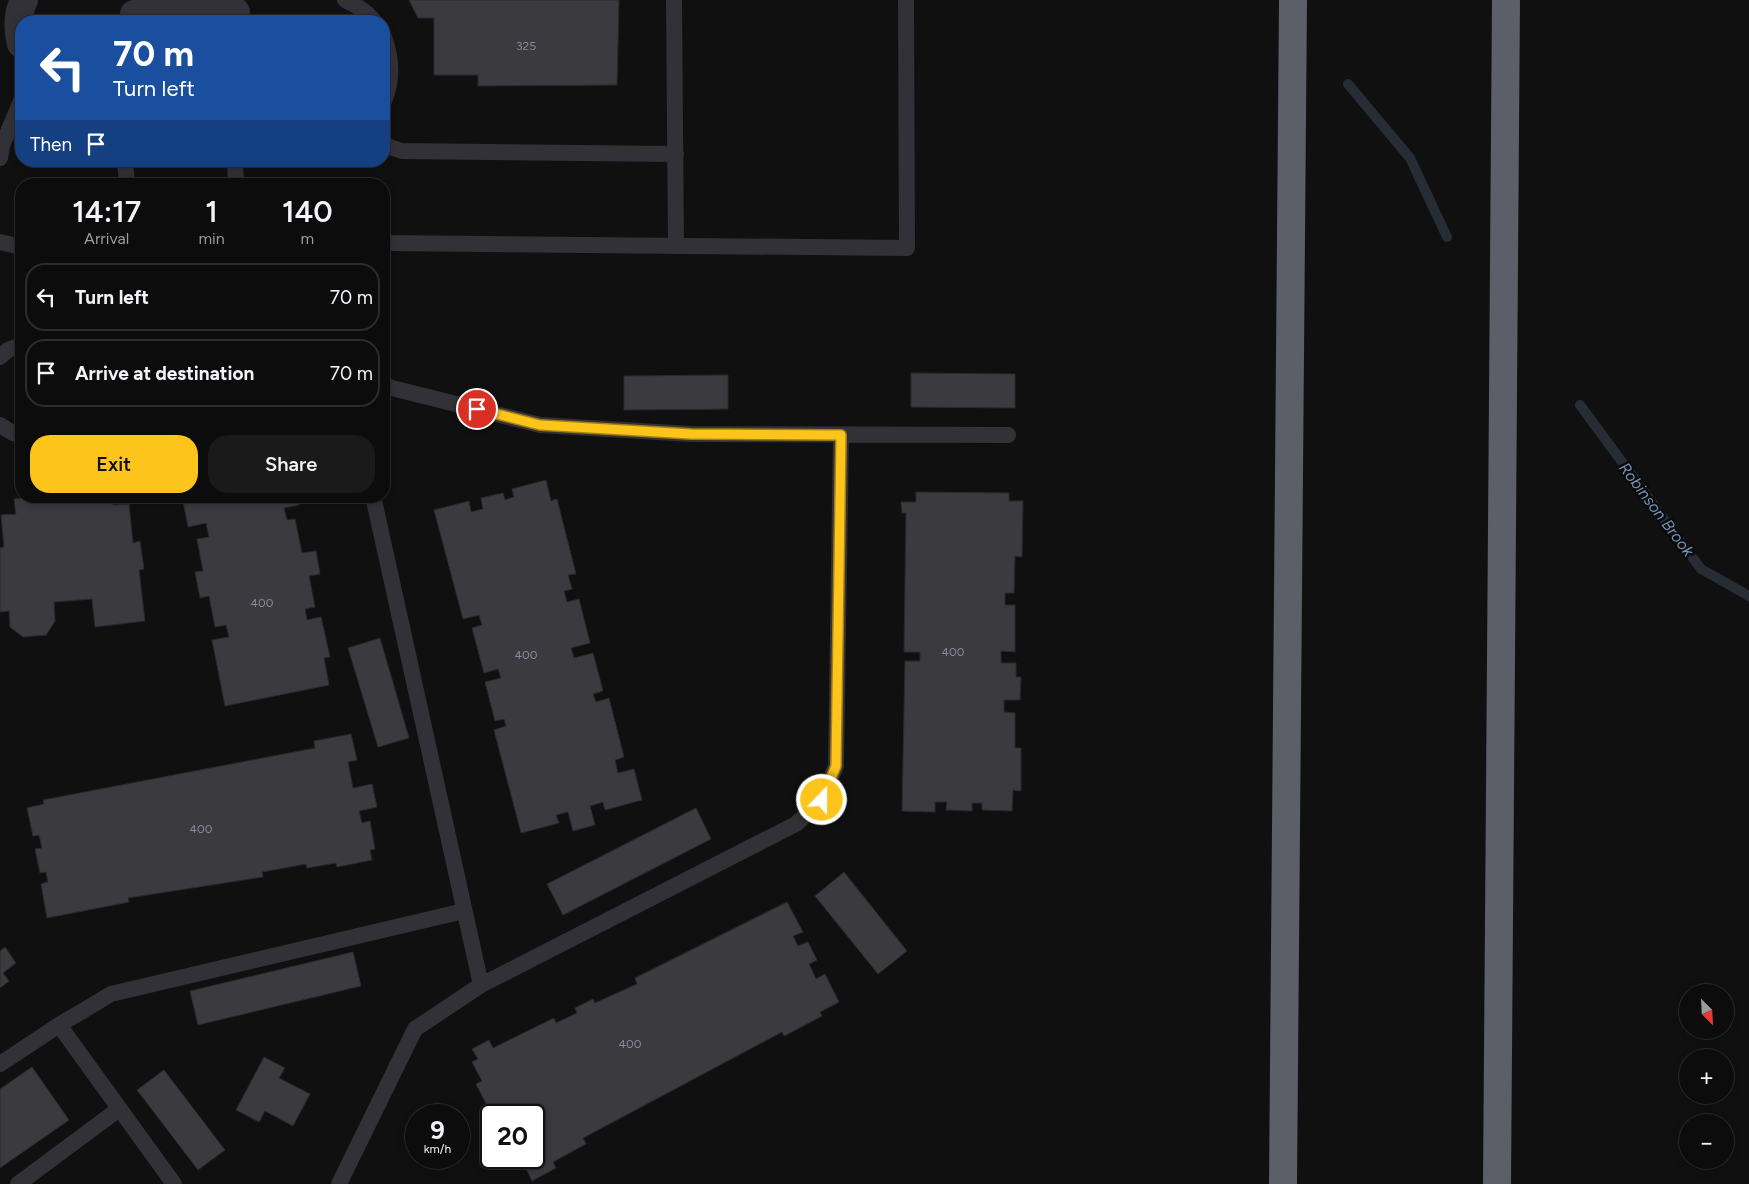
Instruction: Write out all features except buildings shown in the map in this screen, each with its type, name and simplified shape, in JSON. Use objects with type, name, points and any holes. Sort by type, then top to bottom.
[{"type":"highway","points":[[1283,1184],[1292,0]]},
{"type":"highway","points":[[1497,1184],[1506,0]]},
{"type":"street","points":[[19,15],[24,0]]},
{"type":"street","points":[[133,12],[236,11]]},
{"type":"lane","points":[[345,0],[369,15]]},
{"type":"lane","points":[[674,0],[676,246]]},
{"type":"lane","points":[[390,243],[907,248],[906,0]]},
{"type":"lane","points":[[390,61],[390,77]]},
{"type":"lane","points":[[0,158],[2,146],[15,115]]},
{"type":"lane","points":[[390,147],[402,151],[676,154]]},
{"type":"lane","points":[[0,242],[15,246]]},
{"type":"lane","points":[[0,357],[8,350],[15,347]]},
{"type":"lane","points":[[390,387],[540,425],[691,434],[1008,435]]},
{"type":"lane","points":[[0,424],[15,434]]},
{"type":"lane","points":[[339,1184],[415,1029],[481,985],[796,824],[822,800],[836,766],[841,435]]},
{"type":"lane","points":[[375,503],[481,985]]},
{"type":"lane","points":[[0,1064],[58,1025],[111,994],[464,911]]},
{"type":"lane","points":[[58,1025],[174,1184]]},
{"type":"lane","points":[[18,1184],[120,1109]]},
{"type":"waterway","name":"Robinson Brook","points":[[1348,84],[1410,158],[1447,237]]},
{"type":"waterway","name":"Robinson Brook","points":[[1580,405],[1701,569],[1749,596]]},
{"type":"route","points":[[477,409],[540,425],[691,434],[841,435],[836,766],[822,800]]}]
